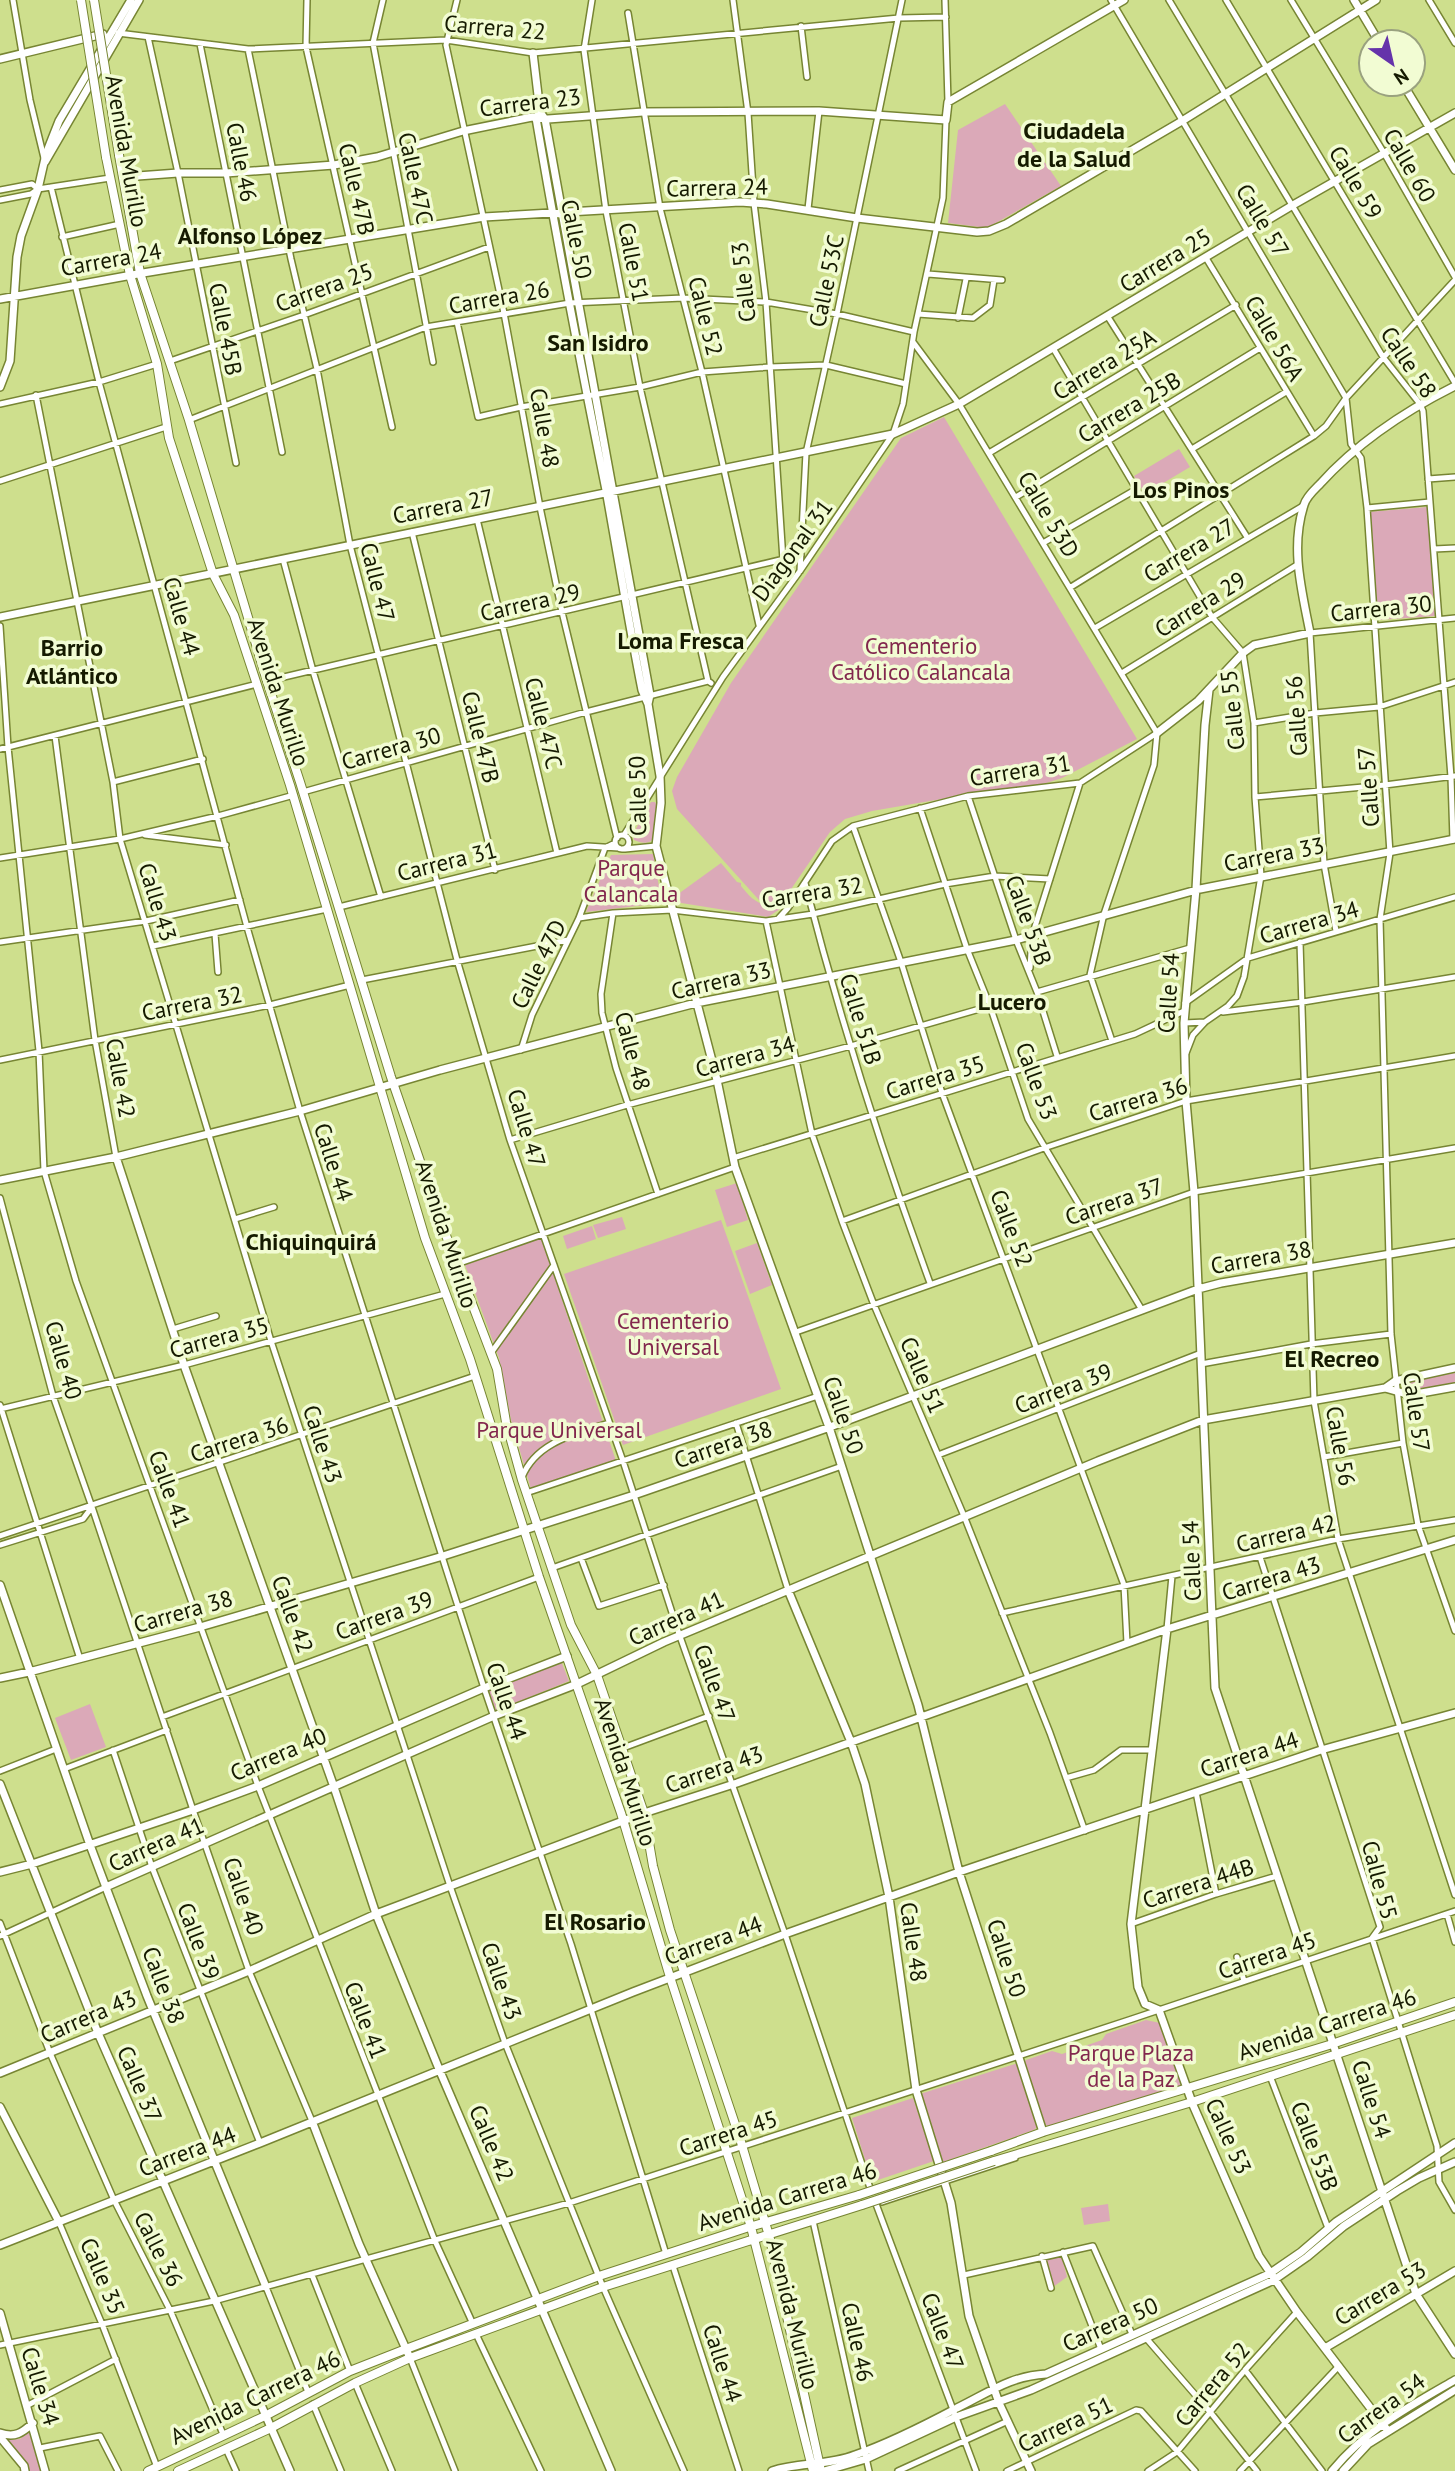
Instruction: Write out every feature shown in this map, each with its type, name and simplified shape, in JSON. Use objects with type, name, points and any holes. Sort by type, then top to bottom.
[{"type":"main road","name":"Avenida Murillo","points":[[82,0],[110,178],[130,275],[157,365],[166,427],[213,574],[233,615],[257,684],[293,795],[425,1238],[475,1376],[539,1577],[623,1822],[755,2240],[818,2469]]},
{"type":"main road","name":"Avenida Murillo","points":[[94,0],[140,273],[170,361],[393,1083],[491,1353],[526,1493],[571,1625],[597,1675],[644,1813],[655,1876],[769,2235],[818,2469]]},
{"type":"main road","name":"Avenida Carrera 46","points":[[148,2471],[265,2416],[350,2371],[599,2276],[855,2196],[1043,2132],[1188,2090],[1455,2003]]},
{"type":"main road","name":"Avenida Carrera 46","points":[[178,2471],[410,2358],[541,2309],[994,2161],[1192,2102],[1455,2015]]},
{"type":"main road","points":[[761,2210],[768,2217],[777,2219]]},
{"type":"street","points":[[13,0],[32,110],[45,163]]},
{"type":"street","points":[[0,387],[10,361],[17,257],[21,236],[38,189],[46,154],[59,121],[131,0]]},
{"type":"street","points":[[45,163],[139,0]]},
{"type":"street","name":"Calle 47B","points":[[307,0],[306,47],[391,427]]},
{"type":"street","name":"Calle 47C","points":[[383,0],[373,43],[433,362]]},
{"type":"street","name":"Calle 48","points":[[457,0],[446,40],[463,131],[504,313],[562,612],[613,820],[622,841]]},
{"type":"street","name":"Calle 51","points":[[592,0],[584,50],[606,211],[640,387],[708,681]]},
{"type":"street","name":"Calle 53","points":[[733,0],[748,113],[754,203],[766,302],[774,459],[783,560]]},
{"type":"street","name":"Calle 53C","points":[[800,571],[806,453],[902,0]]},
{"type":"street","points":[[913,342],[943,198],[948,102],[945,0]]},
{"type":"street","points":[[948,102],[1113,3],[1124,0]]},
{"type":"street","name":"Calle 58","points":[[1169,0],[1382,358],[1423,411],[1442,686],[1453,776],[1454,839]]},
{"type":"street","name":"Calle 59","points":[[1226,0],[1419,319],[1455,384]]},
{"type":"street","name":"Calle 60","points":[[1290,0],[1384,153],[1455,279]]},
{"type":"street","points":[[1354,0],[1370,28]]},
{"type":"street","name":"Carrera 24","points":[[0,299],[140,273],[351,241],[484,217],[754,203],[857,218],[977,232],[989,231],[1006,224],[1182,121],[1376,0]]},
{"type":"street","points":[[1429,0],[1455,43]]},
{"type":"street","name":"Calle 57","points":[[1113,3],[1346,398],[1351,444],[1361,458],[1367,508],[1390,853],[1380,919],[1391,1334],[1403,1443],[1418,1525],[1455,1631]]},
{"type":"street","name":"Calle 52","points":[[628,13],[660,208],[702,372],[759,625]]},
{"type":"street","name":"Carrera 22","points":[[0,59],[118,33],[248,49],[446,40],[533,53],[584,50],[801,26],[946,17]]},
{"type":"street","points":[[801,26],[807,77]]},
{"type":"street","name":"Calle 45B","points":[[148,37],[236,463]]},
{"type":"street","name":"Calle 46","points":[[200,44],[282,452]]},
{"type":"street","name":"Calle 47","points":[[248,49],[289,250],[317,369],[350,545],[457,960],[510,1140],[623,1461],[680,1636],[785,1934],[870,2188]]},
{"type":"street","name":"Calle 50","points":[[533,53],[556,214],[610,493],[660,776],[661,803],[656,846],[717,1080],[735,1167],[830,1427],[921,1717],[959,1872],[1043,2132]]},
{"type":"street","points":[[1412,98],[1455,170]]},
{"type":"street","points":[[808,209],[819,111]]},
{"type":"street","name":"Carrera 23","points":[[124,177],[334,165],[392,152],[463,131],[541,116],[643,112],[819,111],[946,120]]},
{"type":"street","name":"Carrera 25","points":[[893,434],[959,404],[1293,205],[1455,113]]},
{"type":"street","points":[[0,200],[31,194],[38,189],[110,178]]},
{"type":"street","points":[[0,190],[32,184],[38,189]]},
{"type":"street","name":"Calle 44","points":[[51,187],[99,382],[247,927],[300,1111],[484,1688],[592,2009],[666,2254]]},
{"type":"street","points":[[62,237],[120,224]]},
{"type":"street","name":"Carrera 25","points":[[170,361],[489,247]]},
{"type":"street","name":"Calle 56A","points":[[1206,258],[1314,436]]},
{"type":"street","points":[[928,274],[1002,280]]},
{"type":"street","points":[[958,318],[966,279]]},
{"type":"street","points":[[1071,587],[1314,436],[1326,426],[1346,398],[1455,279]]},
{"type":"street","points":[[919,314],[973,318],[990,303],[994,280]]},
{"type":"street","name":"Carrera 26","points":[[188,420],[426,327],[573,302],[683,298],[766,302],[837,314],[914,332]]},
{"type":"street","name":"Carrera 25A","points":[[989,453],[1236,304]]},
{"type":"street","points":[[1108,317],[1247,537]]},
{"type":"street","points":[[457,322],[478,416],[640,387],[702,372],[770,366],[826,365],[906,384]]},
{"type":"street","name":"Diagonal 31","points":[[622,841],[716,687],[800,571],[893,434],[899,419],[913,342]]},
{"type":"street","name":"Calle 53D","points":[[913,342],[959,404],[1157,733]]},
{"type":"street","name":"Calle 55","points":[[1054,348],[1185,574],[1212,617],[1243,653],[1254,723],[1255,797],[1261,876],[1248,958],[1237,996],[1193,1035],[1184,1056]]},
{"type":"street","name":"Carrera 25B","points":[[1016,497],[1260,348]]},
{"type":"street","points":[[0,404],[99,382],[157,365]]},
{"type":"street","name":"Carrera 27","points":[[1095,628],[1305,503],[1334,469],[1396,418],[1455,384]]},
{"type":"street","points":[[1192,449],[1286,392]]},
{"type":"street","name":"Calle 43","points":[[36,395],[113,782],[120,839],[271,1341],[450,1886],[505,2043],[603,2287],[684,2471]]},
{"type":"street","points":[[0,481],[166,427]]},
{"type":"street","name":"Carrera 27","points":[[0,617],[893,434]]},
{"type":"street","points":[[1428,479],[1455,477]]},
{"type":"street","points":[[1043,543],[1135,490]]},
{"type":"street","points":[[1367,508],[1430,502]]},
{"type":"street","name":"Calle 56","points":[[1305,503],[1299,532],[1297,565],[1310,633],[1324,864],[1336,931]]},
{"type":"street","name":"Calle 47C","points":[[477,519],[557,853]]},
{"type":"street","name":"Calle 47B","points":[[412,532],[495,870]]},
{"type":"street","points":[[1434,549],[1455,548]]},
{"type":"street","name":"Carrera 29","points":[[267,681],[801,555]]},
{"type":"street","points":[[283,559],[313,671],[348,779],[381,897]]},
{"type":"street","name":"Carrera 29","points":[[1122,673],[1297,565]]},
{"type":"street","name":"Carrera 30","points":[[1310,633],[1455,618]]},
{"type":"street","name":"Calle 41","points":[[0,626],[8,747],[39,1052],[44,1171],[76,1281],[258,1786],[435,2241],[473,2324]]},
{"type":"street","name":"Carrera 31","points":[[778,919],[832,841],[853,826],[968,796],[1080,782],[1157,733],[1186,711],[1243,653],[1258,643],[1310,633]]},
{"type":"street","points":[[708,681],[716,687]]},
{"type":"street","name":"Carrera 30","points":[[0,858],[120,839],[218,816],[466,745],[708,681]]},
{"type":"street","points":[[1254,723],[1315,713],[1379,707],[1455,682]]},
{"type":"street","points":[[0,749],[257,684]]},
{"type":"street","name":"Calle 54","points":[[1209,690],[1196,890],[1184,1007],[1184,1056],[1194,1192],[1215,1688],[1416,2294],[1455,2354]]},
{"type":"street","points":[[1186,711],[1200,713],[1205,725]]},
{"type":"street","points":[[1112,1041],[1090,975],[1104,914],[1154,765],[1157,733]]},
{"type":"street","name":"Calle 42","points":[[54,736],[94,1040],[116,1157],[184,1364],[334,1787],[376,1914],[439,2069],[611,2471]]},
{"type":"street","points":[[113,782],[203,759]]},
{"type":"street","points":[[1255,797],[1453,776]]},
{"type":"street","points":[[1029,972],[1032,936],[1080,782]]},
{"type":"street","points":[[649,796],[655,797],[661,803]]},
{"type":"street","name":"Calle 53B","points":[[968,796],[1057,1056]]},
{"type":"street","name":"Calle 53","points":[[920,808],[1028,1119],[1142,1310]]},
{"type":"street","name":"Calle 52","points":[[853,826],[901,962],[942,1093],[1124,1584],[1127,1643]]},
{"type":"street","points":[[138,834],[226,845]]},
{"type":"street","name":"Carrera 33","points":[[0,1180],[116,1157],[300,1111],[393,1083],[696,1003],[1016,940],[1196,890],[1454,839]]},
{"type":"street","name":"Carrera 31","points":[[339,907],[587,846],[607,848],[622,841],[638,847],[656,846]]},
{"type":"street","name":"Calle 47D","points":[[521,1050],[532,1015],[579,918],[607,848]]},
{"type":"street","name":"Carrera 32","points":[[579,918],[672,909],[766,921],[813,914],[945,884],[995,876],[1050,879]]},
{"type":"street","name":"Calle 51B","points":[[805,883],[830,977],[872,1114],[930,1283]]},
{"type":"street","name":"Carrera 34","points":[[1184,1007],[1248,958],[1455,897]]},
{"type":"street","points":[[0,942],[145,921],[240,900]]},
{"type":"street","points":[[153,946],[327,909]]},
{"type":"street","name":"Calle 48","points":[[613,913],[601,994],[605,1029],[627,1105],[658,1194]]},
{"type":"street","name":"Calle 51","points":[[766,921],[812,1134],[842,1221],[874,1305],[964,1516],[1085,1831]]},
{"type":"street","points":[[215,934],[218,972]]},
{"type":"street","points":[[362,980],[568,940]]},
{"type":"street","name":"Calle 56","points":[[1300,942],[1314,1401],[1338,1539],[1455,1895]]},
{"type":"street","points":[[1037,992],[1190,948]]},
{"type":"street","points":[[1220,1012],[1303,1002],[1455,976]]},
{"type":"street","name":"Carrera 32","points":[[0,1060],[270,1005],[349,985]]},
{"type":"street","name":"Carrera 34","points":[[510,1140],[627,1105],[990,1006]]},
{"type":"street","name":"Carrera 35","points":[[733,1158],[1112,1041],[1158,1025],[1184,1007]]},
{"type":"street","points":[[1184,1023],[1205,1022]]},
{"type":"street","name":"Carrera 36","points":[[842,1221],[972,1173],[1186,1101],[1455,1056]]},
{"type":"street","name":"Carrera 37","points":[[796,1332],[1194,1192],[1455,1148]]},
{"type":"street","points":[[457,1264],[735,1167]]},
{"type":"street","name":"Calle 40","points":[[0,1198],[53,1396],[249,1971],[312,2121],[365,2260],[410,2358],[455,2471]]},
{"type":"street","points":[[235,1219],[274,1207]]},
{"type":"street","name":"Carrera 38","points":[[0,1678],[200,1627],[443,1556],[634,1495],[830,1427],[1198,1289],[1455,1243]]},
{"type":"street","points":[[491,1353],[554,1265]]},
{"type":"street","name":"Carrera 35","points":[[0,1408],[112,1383],[445,1294]]},
{"type":"street","points":[[173,1329],[216,1316]]},
{"type":"street","points":[[1201,1364],[1311,1344],[1391,1334]]},
{"type":"street","name":"Carrera 39","points":[[938,1454],[1200,1353]]},
{"type":"street","name":"Carrera 41","points":[[2,1935],[494,1716],[577,1684],[680,1636],[1081,1467],[1203,1420],[1385,1388],[1395,1381],[1455,1368]]},
{"type":"street","name":"Carrera 36","points":[[0,1536],[475,1376]]},
{"type":"street","points":[[1385,1388],[1410,1395],[1455,1387]]},
{"type":"street","points":[[526,1493],[818,1396]]},
{"type":"street","points":[[0,1408],[79,1659]]},
{"type":"street","points":[[522,1480],[532,1460],[549,1445],[609,1423]]},
{"type":"street","name":"Calle 48","points":[[736,1423],[788,1590],[851,1742],[865,1784],[889,1898],[916,2090],[946,2182],[964,2274],[969,2316],[999,2403],[1031,2471]]},
{"type":"street","points":[[1324,1457],[1403,1443]]},
{"type":"street","points":[[552,1568],[842,1466]]},
{"type":"street","name":"Carrera 36","points":[[0,1545],[83,1519],[92,1507]]},
{"type":"street","name":"Carrera 42","points":[[1002,1613],[1338,1539],[1455,1520]]},
{"type":"street","name":"Carrera 43","points":[[0,2073],[249,1971],[376,1914],[644,1813],[1167,1629],[1455,1540]]},
{"type":"street","name":"Calle 55","points":[[1260,1557],[1380,1927],[1372,1938],[1438,2154],[1439,2182],[1455,2210]]},
{"type":"street","points":[[581,1558],[599,1606],[664,1586]]},
{"type":"street","name":"Calle 53","points":[[1172,1576],[1131,1924],[1133,1957],[1141,1996],[1145,2004],[1159,2010],[1192,2102],[1259,2256],[1271,2277],[1385,2428]]},
{"type":"street","name":"Carrera 39","points":[[162,1717],[539,1577]]},
{"type":"street","name":"Calle 38","points":[[0,1585],[90,1845],[152,2010],[308,2392]]},
{"type":"street","name":"Carrera 40","points":[[0,1872],[139,1829],[258,1786],[397,1724],[567,1656]]},
{"type":"street","name":"Carrera 44","points":[[0,2245],[670,1977],[785,1934],[959,1872],[1321,1750],[1455,1713]]},
{"type":"street","points":[[623,1748],[709,1716]]},
{"type":"street","points":[[64,1769],[167,1730]]},
{"type":"street","points":[[0,1770],[56,1749]]},
{"type":"street","name":"Calle 39","points":[[113,1750],[152,1867],[260,2143]]},
{"type":"street","points":[[1066,1778],[1094,1770],[1121,1750],[1152,1750]]},
{"type":"street","name":"Calle 37","points":[[0,1783],[98,2033],[290,2471]]},
{"type":"street","points":[[1196,1792],[1216,1894]]},
{"type":"street","name":"Carrera 44B","points":[[1131,1924],[1277,1876]]},
{"type":"street","name":"Carrera 45","points":[[4,2344],[214,2301],[569,2203],[1455,1911]]},
{"type":"street","points":[[1447,1914],[1455,1942]]},
{"type":"street","name":"Calle 36","points":[[0,1923],[2,1935],[50,2053],[114,2200],[170,2310],[223,2434]]},
{"type":"street","points":[[1237,1957],[1244,1981]]},
{"type":"street","name":"Calle 53B","points":[[1270,2076],[1328,2228]]},
{"type":"street","name":"Calle 35","points":[[0,2107],[58,2220],[102,2324],[157,2467]]},
{"type":"street","points":[[855,2196],[856,2193],[940,2164],[1022,2139]]},
{"type":"street","name":"Carrera 50","points":[[955,2414],[982,2393],[1023,2376],[1046,2374],[1132,2334],[1271,2277],[1328,2228],[1455,2143]]},
{"type":"street","points":[[858,2206],[860,2209],[1008,2162],[1027,2151]]},
{"type":"street","name":"Carrera 50","points":[[772,2471],[789,2466],[818,2469],[865,2455],[955,2414],[1009,2399],[1146,2338],[1307,2258],[1344,2226],[1437,2169],[1455,2162]]},
{"type":"street","name":"Calle 47","points":[[876,2204],[976,2471]]},
{"type":"street","name":"Calle 46","points":[[813,2221],[869,2471]]},
{"type":"street","points":[[964,2274],[1093,2246],[1132,2334]]},
{"type":"street","points":[[1063,2252],[1101,2349]]},
{"type":"street","points":[[1042,2256],[1051,2288]]},
{"type":"street","name":"Calle 44","points":[[673,2266],[739,2471]]},
{"type":"street","name":"Carrera 53","points":[[1325,2348],[1455,2271]]},
{"type":"street","points":[[312,2274],[350,2371]]},
{"type":"street","name":"Carrera 52","points":[[1148,2471],[1177,2452],[1297,2312]]},
{"type":"street","name":"Calle 34","points":[[0,2313],[4,2344],[28,2405],[45,2471]]},
{"type":"street","points":[[476,2334],[541,2471]]},
{"type":"street","points":[[1146,2338],[1257,2471]]},
{"type":"street","points":[[28,2405],[116,2359]]},
{"type":"street","points":[[1241,2471],[1338,2367]]},
{"type":"street","points":[[1245,2370],[1322,2471]]},
{"type":"street","name":"Carrera 54","points":[[1343,2471],[1351,2467],[1368,2444],[1385,2428],[1455,2380]]},
{"type":"street","points":[[355,2383],[392,2471]]},
{"type":"street","points":[[1003,2384],[1001,2393],[1009,2399]]},
{"type":"street","name":"Carrera 54","points":[[1332,2471],[1352,2448],[1455,2390]]},
{"type":"street","points":[[982,2393],[989,2399],[986,2407]]},
{"type":"street","points":[[313,2404],[341,2471]]},
{"type":"street","name":"Carrera 51","points":[[1007,2471],[1139,2410],[1177,2452]]},
{"type":"street","points":[[898,2471],[1008,2421]]},
{"type":"street","points":[[0,2435],[17,2435],[33,2423]]},
{"type":"street","points":[[0,2435],[25,2471]]},
{"type":"street","points":[[40,2448],[100,2436],[118,2471]]},
{"type":"street","points":[[226,2449],[236,2471]]},
{"type":"street","points":[[1177,2452],[1195,2471]]},
{"type":"green space","points":[[1005,104],[1061,186],[987,228],[948,223],[958,130]]},
{"type":"green space","name":"Cementerio Católico Calancala","points":[[944,417],[1137,739],[1062,778],[1034,787],[1000,789],[872,811],[845,819],[830,832],[785,898],[771,902],[759,900],[677,809],[672,791],[677,777],[731,683],[901,438]]},
{"type":"green space","points":[[1179,449],[1190,467],[1145,494],[1134,476]]},
{"type":"green space","points":[[1427,507],[1435,616],[1378,620],[1368,512]]},
{"type":"green space","name":"Parque Calancala","points":[[651,802],[655,802],[657,806],[654,838],[642,843],[634,840],[633,834]]},
{"type":"green space","name":"Parque Calancala","points":[[653,854],[662,903],[586,912],[611,855]]},
{"type":"green space","name":"Parque Calancala","points":[[721,863],[755,900],[770,905],[784,901],[780,909],[768,917],[675,902],[674,897]]},
{"type":"green space","points":[[737,1183],[748,1220],[727,1227],[715,1190]]},
{"type":"green space","points":[[622,1217],[626,1229],[598,1238],[593,1225]]},
{"type":"green space","name":"Cementerio Universal","points":[[721,1220],[781,1389],[623,1445],[564,1274]]},
{"type":"green space","points":[[592,1226],[596,1239],[567,1249],[563,1236]]},
{"type":"green space","name":"Parque Universal","points":[[541,1237],[616,1461],[531,1489],[511,1420],[499,1358],[465,1265]]},
{"type":"green space","points":[[757,1243],[772,1285],[750,1294],[735,1251]]},
{"type":"green space","points":[[1455,1373],[1455,1384],[1409,1392],[1404,1390],[1405,1381]]},
{"type":"green space","points":[[561,1661],[569,1681],[496,1711],[488,1689]]},
{"type":"green space","points":[[90,1704],[106,1747],[71,1760],[55,1718]]},
{"type":"green space","name":"Parque Plaza de la Paz","points":[[1146,2020],[1160,2023],[1183,2090],[1051,2126],[1044,2125],[1023,2065],[1026,2060],[1052,2051],[1062,2054]]},
{"type":"green space","name":"Parque Plaza de la Paz","points":[[1018,2063],[1038,2126],[1034,2130],[943,2162],[920,2094]]},
{"type":"green space","points":[[913,2098],[934,2161],[872,2182],[852,2118]]},
{"type":"green space","points":[[1108,2204],[1110,2221],[1084,2225],[1081,2208]]},
{"type":"green space","points":[[1061,2254],[1067,2277],[1053,2287],[1044,2257]]},
{"type":"green space","points":[[30,2431],[41,2471],[30,2471],[23,2458],[7,2440],[20,2439]]},
{"type":"district","name":"Ciudadela de la Salud","points":[[1074,144]]},
{"type":"district","name":"Alfonso López","points":[[250,235]]},
{"type":"district","name":"San Isidro","points":[[598,342]]},
{"type":"district","name":"Los Pinos","points":[[1181,489]]},
{"type":"district","name":"Loma Fresca","points":[[681,640]]},
{"type":"district","name":"Barrio Atlántico","points":[[72,661]]},
{"type":"district","name":"Lucero","points":[[1012,1001]]},
{"type":"district","name":"Chiquinquirá","points":[[311,1241]]},
{"type":"district","name":"El Recreo","points":[[1332,1358]]},
{"type":"district","name":"El Rosario","points":[[595,1921]]}]
